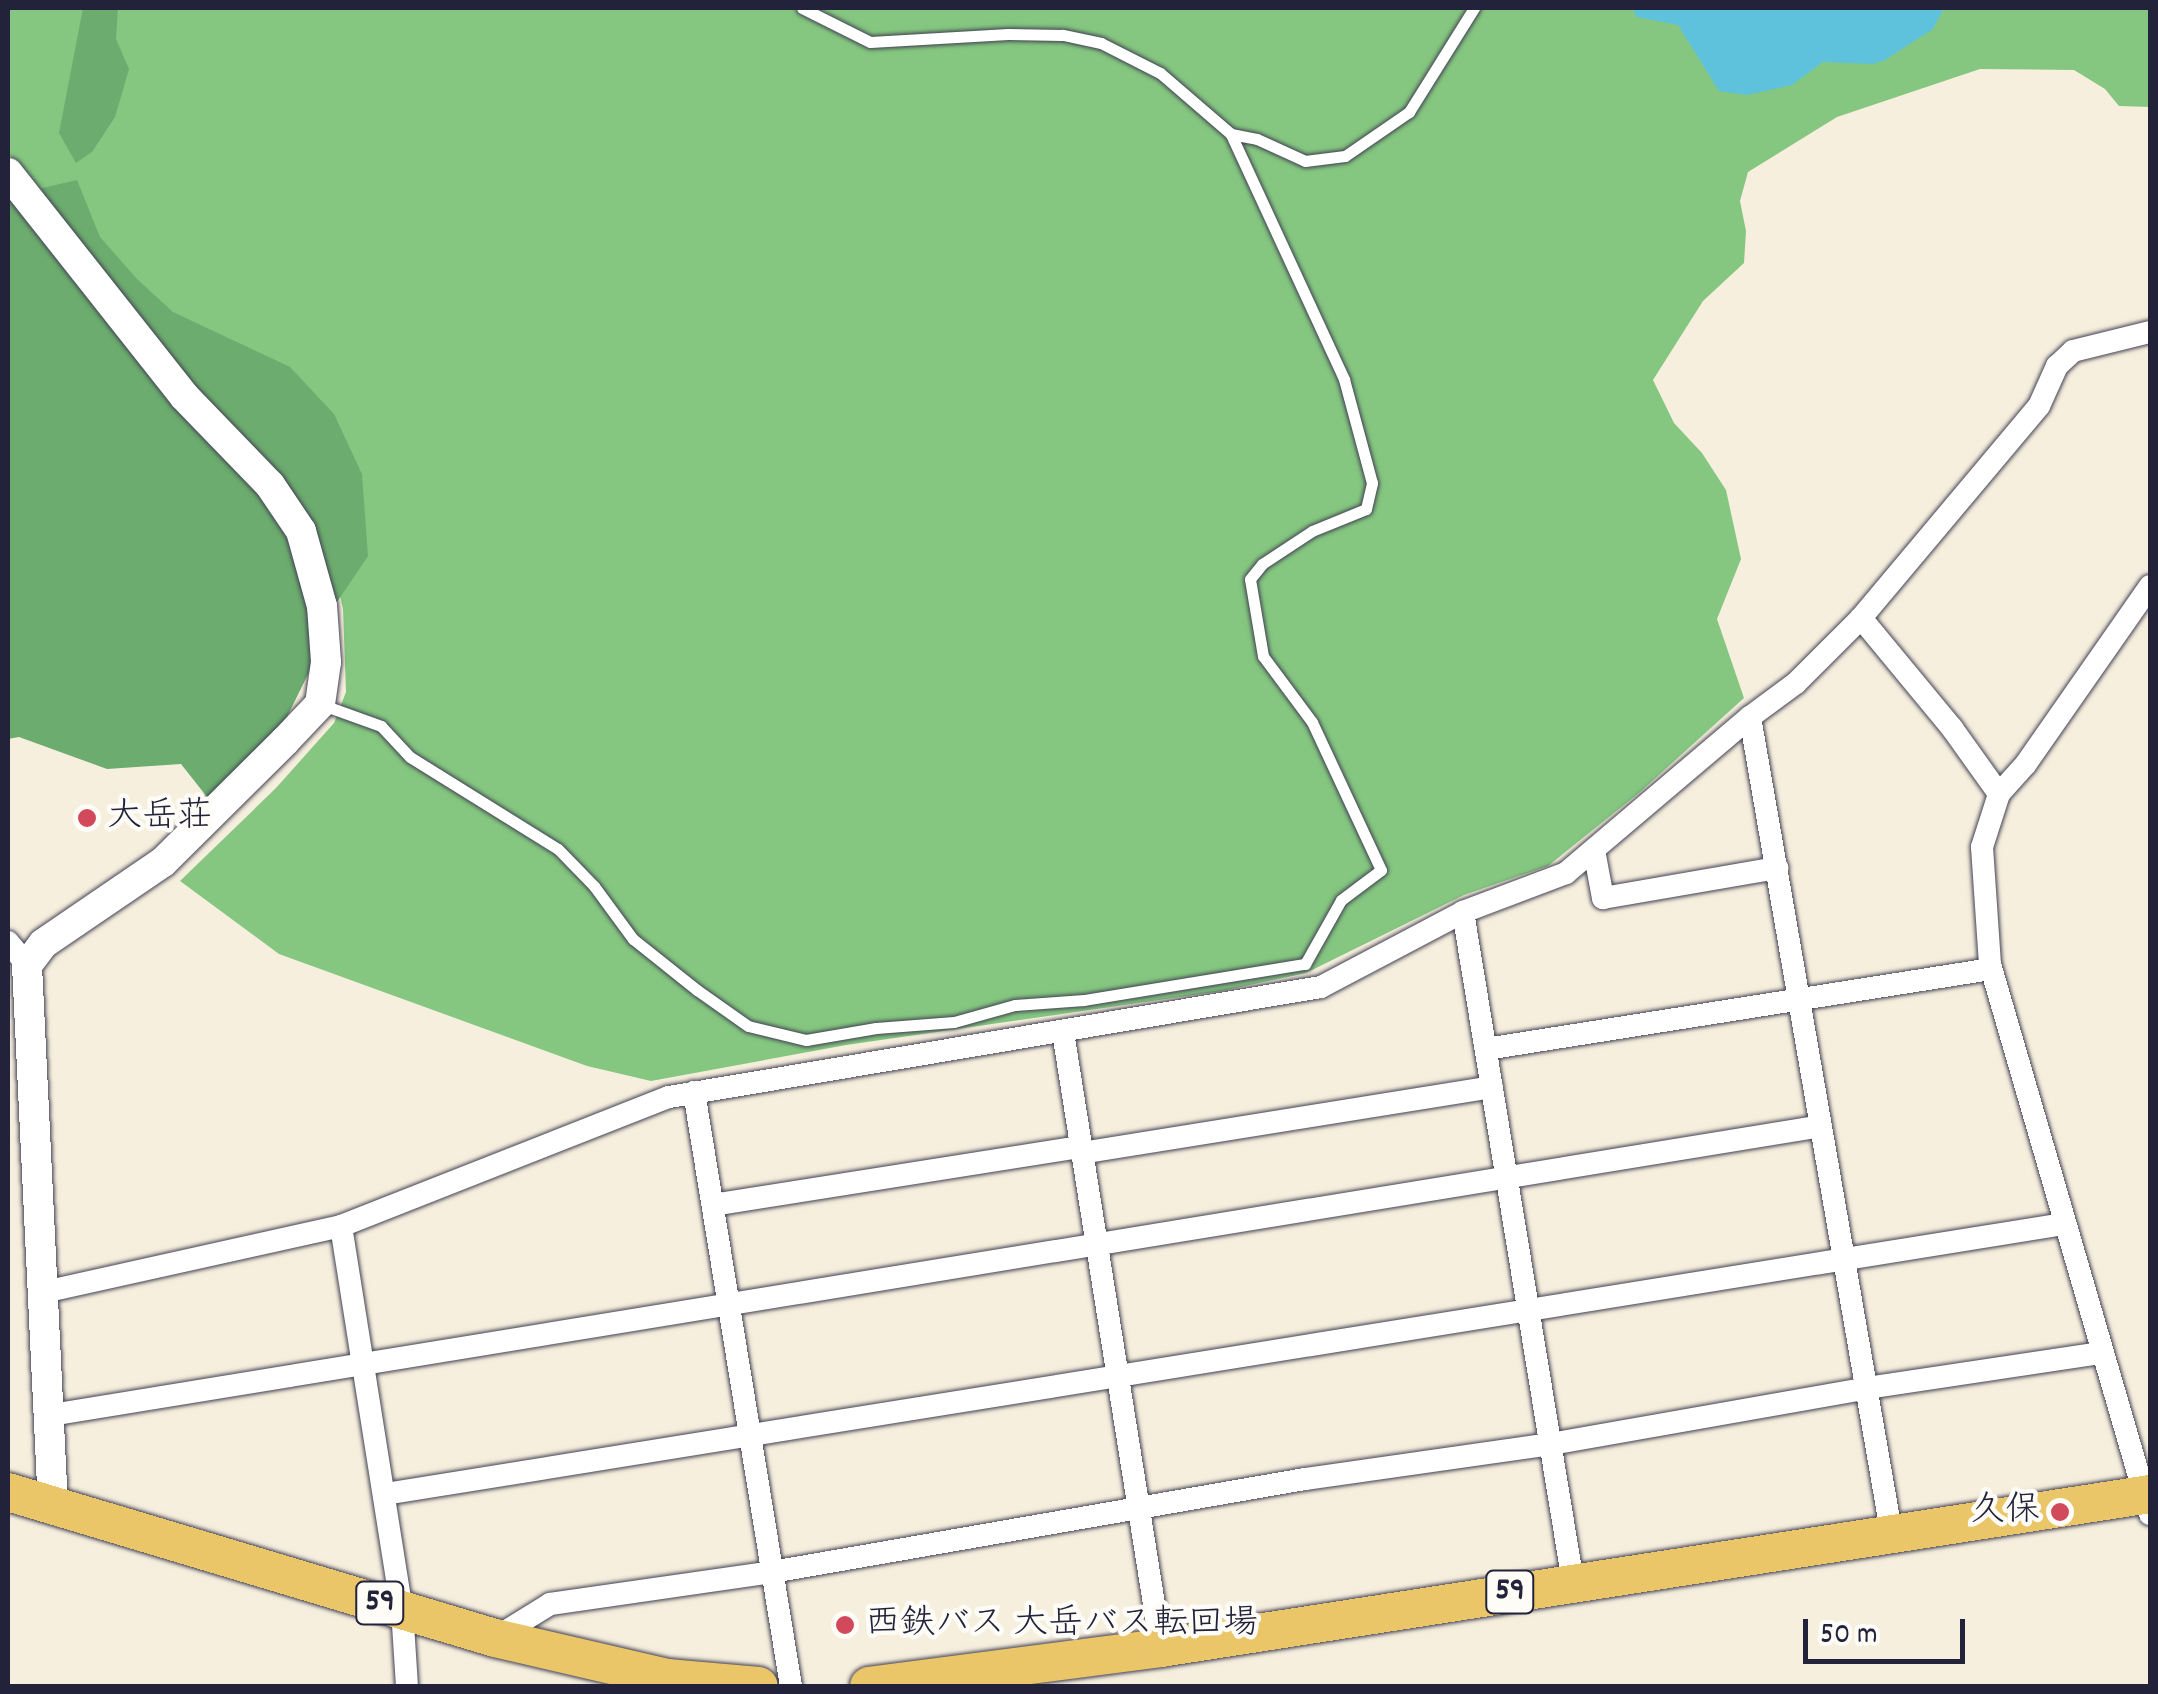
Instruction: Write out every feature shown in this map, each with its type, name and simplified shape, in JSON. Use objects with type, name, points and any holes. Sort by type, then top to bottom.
[{"type":"main road","name":"59","points":[[8,1492],[495,1638],[667,1678],[759,1686]]},
{"type":"main road","name":"59","points":[[869,1686],[1161,1648],[1891,1531],[2149,1501]]},
{"type":"street","points":[[8,173],[184,396],[270,485],[301,530],[322,606],[326,662],[320,704],[163,862],[43,944],[17,954],[44,1292],[54,1506]]},
{"type":"street","points":[[44,1292],[341,1226],[669,1097],[1320,987],[1463,912],[1566,873],[1750,716],[1796,684],[1861,618],[2039,406],[2057,366],[2073,351],[2150,332]]},
{"type":"street","points":[[2149,1501],[2136,1475],[1991,969],[1982,847],[1999,794],[2025,765],[2150,586]]},
{"type":"street","points":[[1861,618],[1952,728],[1999,794]]},
{"type":"street","points":[[1750,716],[1891,1531]]},
{"type":"street","points":[[1594,850],[1604,898],[1777,868]]},
{"type":"street","points":[[1463,912],[1573,1582]]},
{"type":"street","points":[[1486,1049],[1991,969]]},
{"type":"street","points":[[1062,1032],[1161,1648]]},
{"type":"street","points":[[713,1205],[1492,1086]]},
{"type":"street","points":[[694,1092],[790,1686]]},
{"type":"street","points":[[52,1415],[1821,1126]]},
{"type":"street","points":[[385,1494],[749,1432],[2064,1224]]},
{"type":"street","points":[[341,1226],[402,1609],[407,1686]]},
{"type":"street","points":[[495,1638],[550,1604],[772,1572],[1305,1480],[1551,1444],[1867,1388],[2100,1353]]},
{"type":"lane","points":[[320,704],[381,726],[410,757],[558,849],[594,886],[633,939],[748,1026],[806,1040],[876,1028],[954,1022],[1015,1005],[1084,1000],[1305,964],[1341,900],[1381,870],[1312,722],[1262,656],[1250,579],[1262,564],[1312,531],[1366,508],[1372,482],[1344,379],[1231,134],[1160,73],[1101,43],[1062,35],[1008,34],[870,42],[802,8]]},
{"type":"lane","points":[[1231,134],[1258,138],[1305,161],[1345,156],[1409,112],[1474,8]]},
{"type":"green space","points":[[8,8],[2150,8],[2150,107],[2119,106],[2105,89],[2074,70],[1980,69],[1837,117],[1748,172],[1740,201],[1746,231],[1744,263],[1703,301],[1653,380],[1674,423],[1702,453],[1726,490],[1741,559],[1717,619],[1744,698],[1640,792],[1548,866],[1464,895],[1306,973],[1222,991],[846,1045],[651,1081],[587,1066],[279,954],[180,881],[276,788],[334,723],[346,692],[343,609],[332,561],[8,153]]},
{"type":"green space","points":[[83,8],[118,8],[116,39],[129,69],[115,117],[92,152],[76,163],[59,133]]},
{"type":"green space","points":[[77,180],[100,237],[137,279],[173,312],[290,367],[334,414],[362,474],[368,556],[337,602],[313,618],[313,664],[284,723],[211,802],[181,764],[107,769],[19,737],[8,739],[8,192],[12,195]]},
{"type":"water","points":[[1632,8],[1944,8],[1933,29],[1885,60],[1873,64],[1823,62],[1792,85],[1747,95],[1719,91],[1678,25],[1637,17]]},
{"type":"place","name":"大岳荘","points":[[87,818]]},
{"type":"place","name":"久保","points":[[2060,1512]]},
{"type":"place","name":"西鉄バス 大岳バス転回場","points":[[845,1625]]}]
